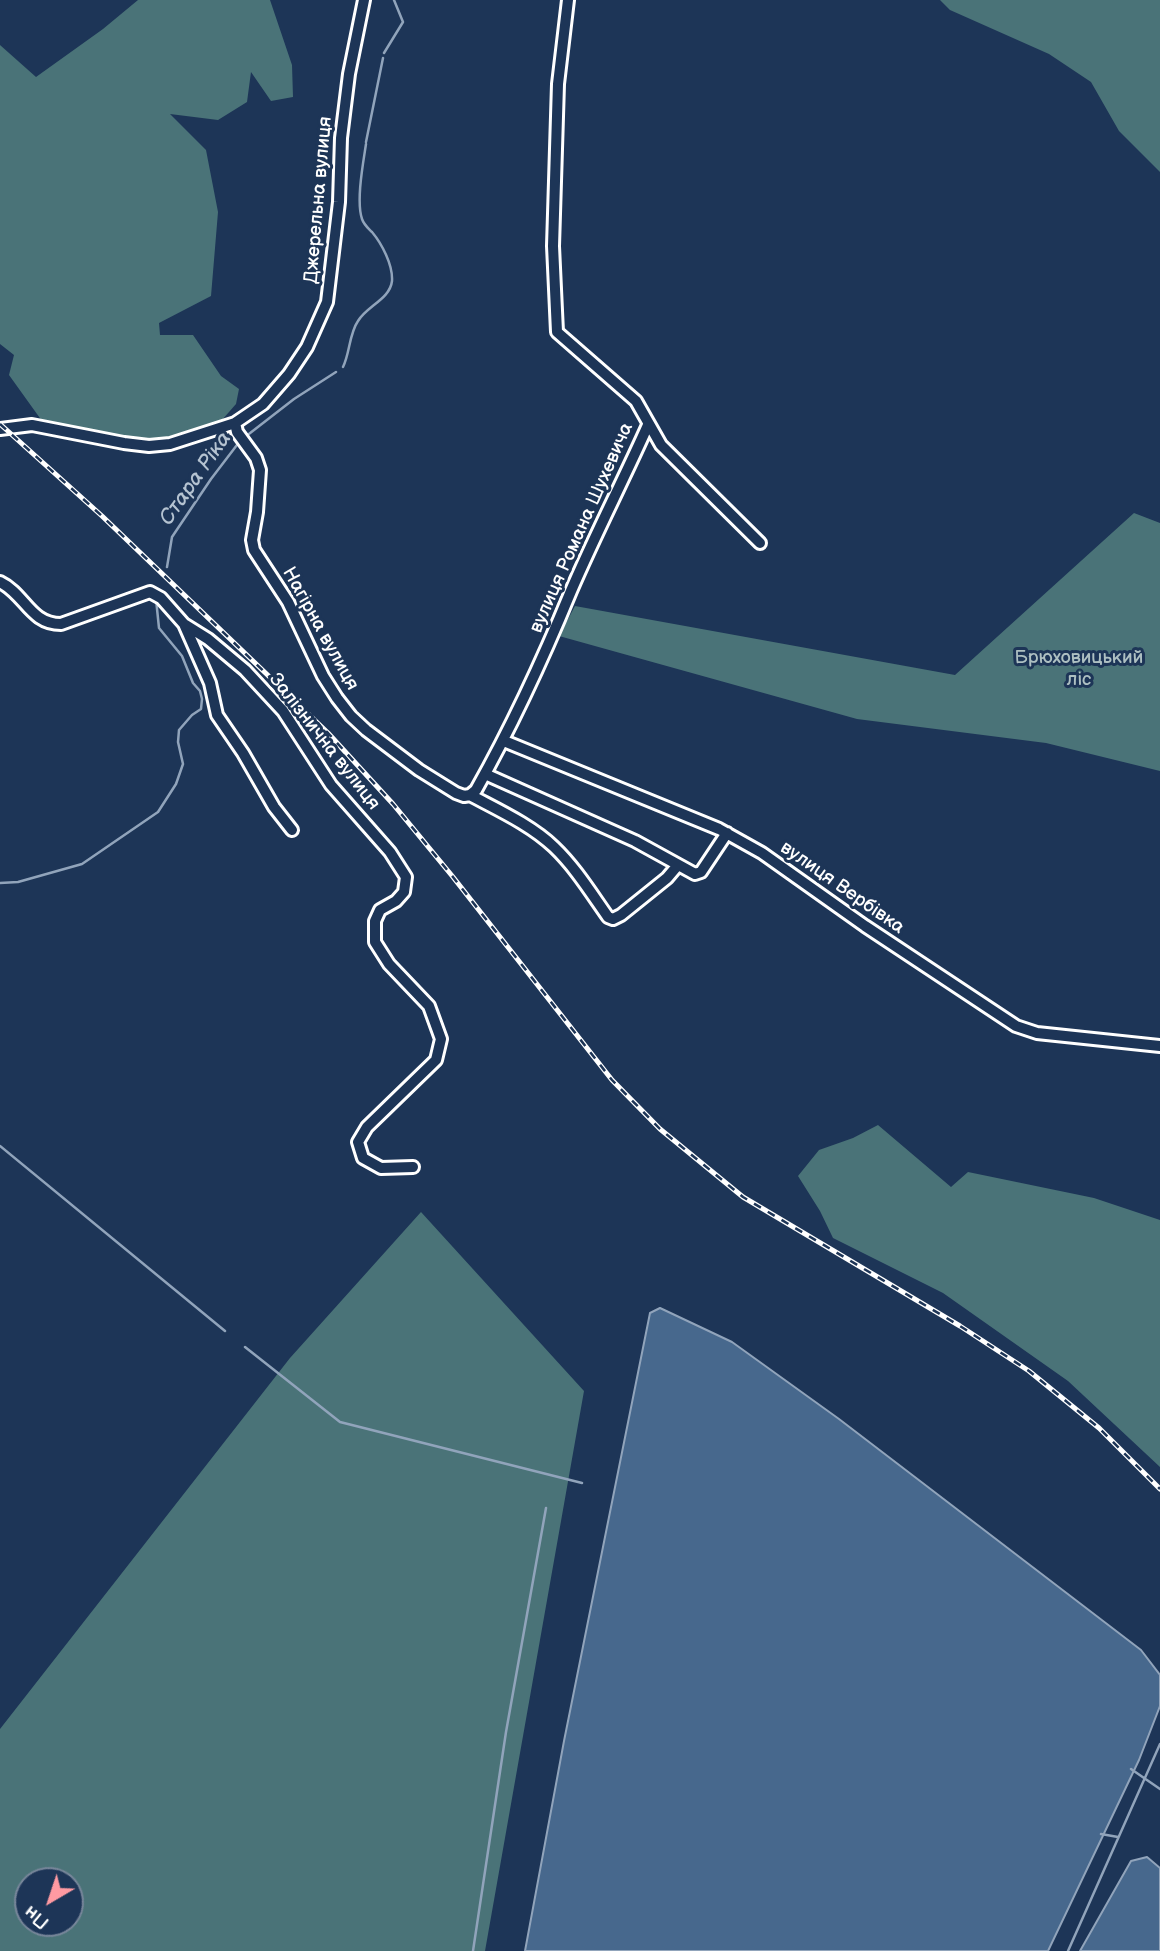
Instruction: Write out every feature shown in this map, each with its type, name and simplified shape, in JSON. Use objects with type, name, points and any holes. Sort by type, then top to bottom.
[{"type":"street","name":"Джерельна вулиця","points":[[0,429],[32,425],[124,443],[161,446],[184,442],[236,428],[263,404],[289,374],[307,347],[327,302],[339,202],[349,74],[364,0]]},
{"type":"street","name":"вулиця Романа Шухевича","points":[[470,795],[476,790],[504,741],[648,425],[636,401],[557,332],[553,246],[558,84],[568,0]]},
{"type":"street","points":[[648,425],[676,461],[760,543]]},
{"type":"street","name":"Нагірна вулиця","points":[[236,428],[256,458],[260,470],[252,540],[254,550],[288,602],[323,676],[351,716],[419,770],[456,793],[470,795],[533,831],[555,848],[608,917],[613,919],[656,887],[678,865]]},
{"type":"street","name":"Залізнична вулиця","points":[[0,582],[13,588],[43,621],[52,624],[61,624],[150,592],[161,598],[184,624],[208,639],[245,670],[283,711],[331,785],[390,852],[407,877],[404,892],[396,901],[380,910],[375,921],[375,942],[389,964],[429,1006],[441,1039],[436,1060],[368,1127],[358,1142],[363,1158],[380,1168],[413,1167]]},
{"type":"street","name":"Залізнична вулиця","points":[[184,624],[210,683],[217,715],[274,807],[292,830]]},
{"type":"street","name":"вулиця Вербівка","points":[[504,741],[727,833],[762,853],[864,926],[1016,1026],[1037,1033],[1160,1046]]},
{"type":"street","points":[[485,774],[574,812],[695,874],[701,872],[727,833]]},
{"type":"green space","points":[[138,0],[270,0],[292,65],[293,97],[271,101],[251,72],[247,102],[218,120],[170,114],[206,150],[218,212],[211,296],[159,323],[160,335],[193,335],[221,376],[239,389],[236,404],[215,428],[163,445],[73,432],[42,421],[9,375],[14,355],[0,344],[0,45],[36,77]]},
{"type":"green space","points":[[940,0],[1160,0],[1160,172],[1119,131],[1091,82],[1049,54],[950,10]]},
{"type":"green space","name":"Брюховицький ліс","points":[[1134,513],[1160,523],[1160,771],[1046,743],[857,719],[559,636],[575,606],[955,675]]},
{"type":"green space","points":[[878,1125],[951,1187],[968,1172],[1094,1198],[1160,1220],[1160,1467],[1068,1381],[943,1293],[833,1238],[798,1176],[819,1150],[853,1138]]},
{"type":"green space","points":[[421,1212],[584,1391],[485,1951],[0,1951],[0,1729],[290,1358]]},
{"type":"water","points":[[660,1308],[732,1342],[839,1419],[1141,1650],[1160,1675],[1160,1706],[1139,1760],[1048,1951],[525,1951],[564,1741],[650,1313]]},
{"type":"water","points":[[1147,1857],[1160,1868],[1160,1951],[1080,1951],[1131,1861]]},
{"type":"waterway","name":"Стара Ріка","points":[[384,53],[403,22],[394,0]]},
{"type":"waterway","name":"Стара Ріка","points":[[366,142],[383,58]]},
{"type":"waterway","name":"Стара Ріка","points":[[343,367],[355,326],[362,316],[383,298],[392,281],[386,255],[364,223],[360,211],[366,144]]},
{"type":"waterway","name":"Стара Ріка","points":[[245,437],[294,399],[336,372]]},
{"type":"waterway","name":"Стара Ріка","points":[[167,567],[172,537],[240,441]]},
{"type":"waterway","name":"Стара Ріка","points":[[0,883],[18,882],[82,864],[158,812],[176,784],[183,764],[178,742],[179,730],[201,709],[202,699],[182,656],[159,628],[156,599]]},
{"type":"waterway","points":[[0,1146],[225,1331]]},
{"type":"waterway","points":[[245,1347],[340,1422],[582,1483]]},
{"type":"waterway","points":[[473,1951],[506,1732],[546,1508]]},
{"type":"waterway","points":[[1068,1951],[1160,1744]]},
{"type":"waterway","points":[[1131,1769],[1160,1789]]},
{"type":"waterway","points":[[1101,1834],[1118,1837]]},
{"type":"railway","points":[[0,424],[102,516],[328,733],[393,804],[453,877],[612,1080],[660,1129],[743,1197],[960,1326],[1029,1371],[1099,1428],[1160,1489]]}]
